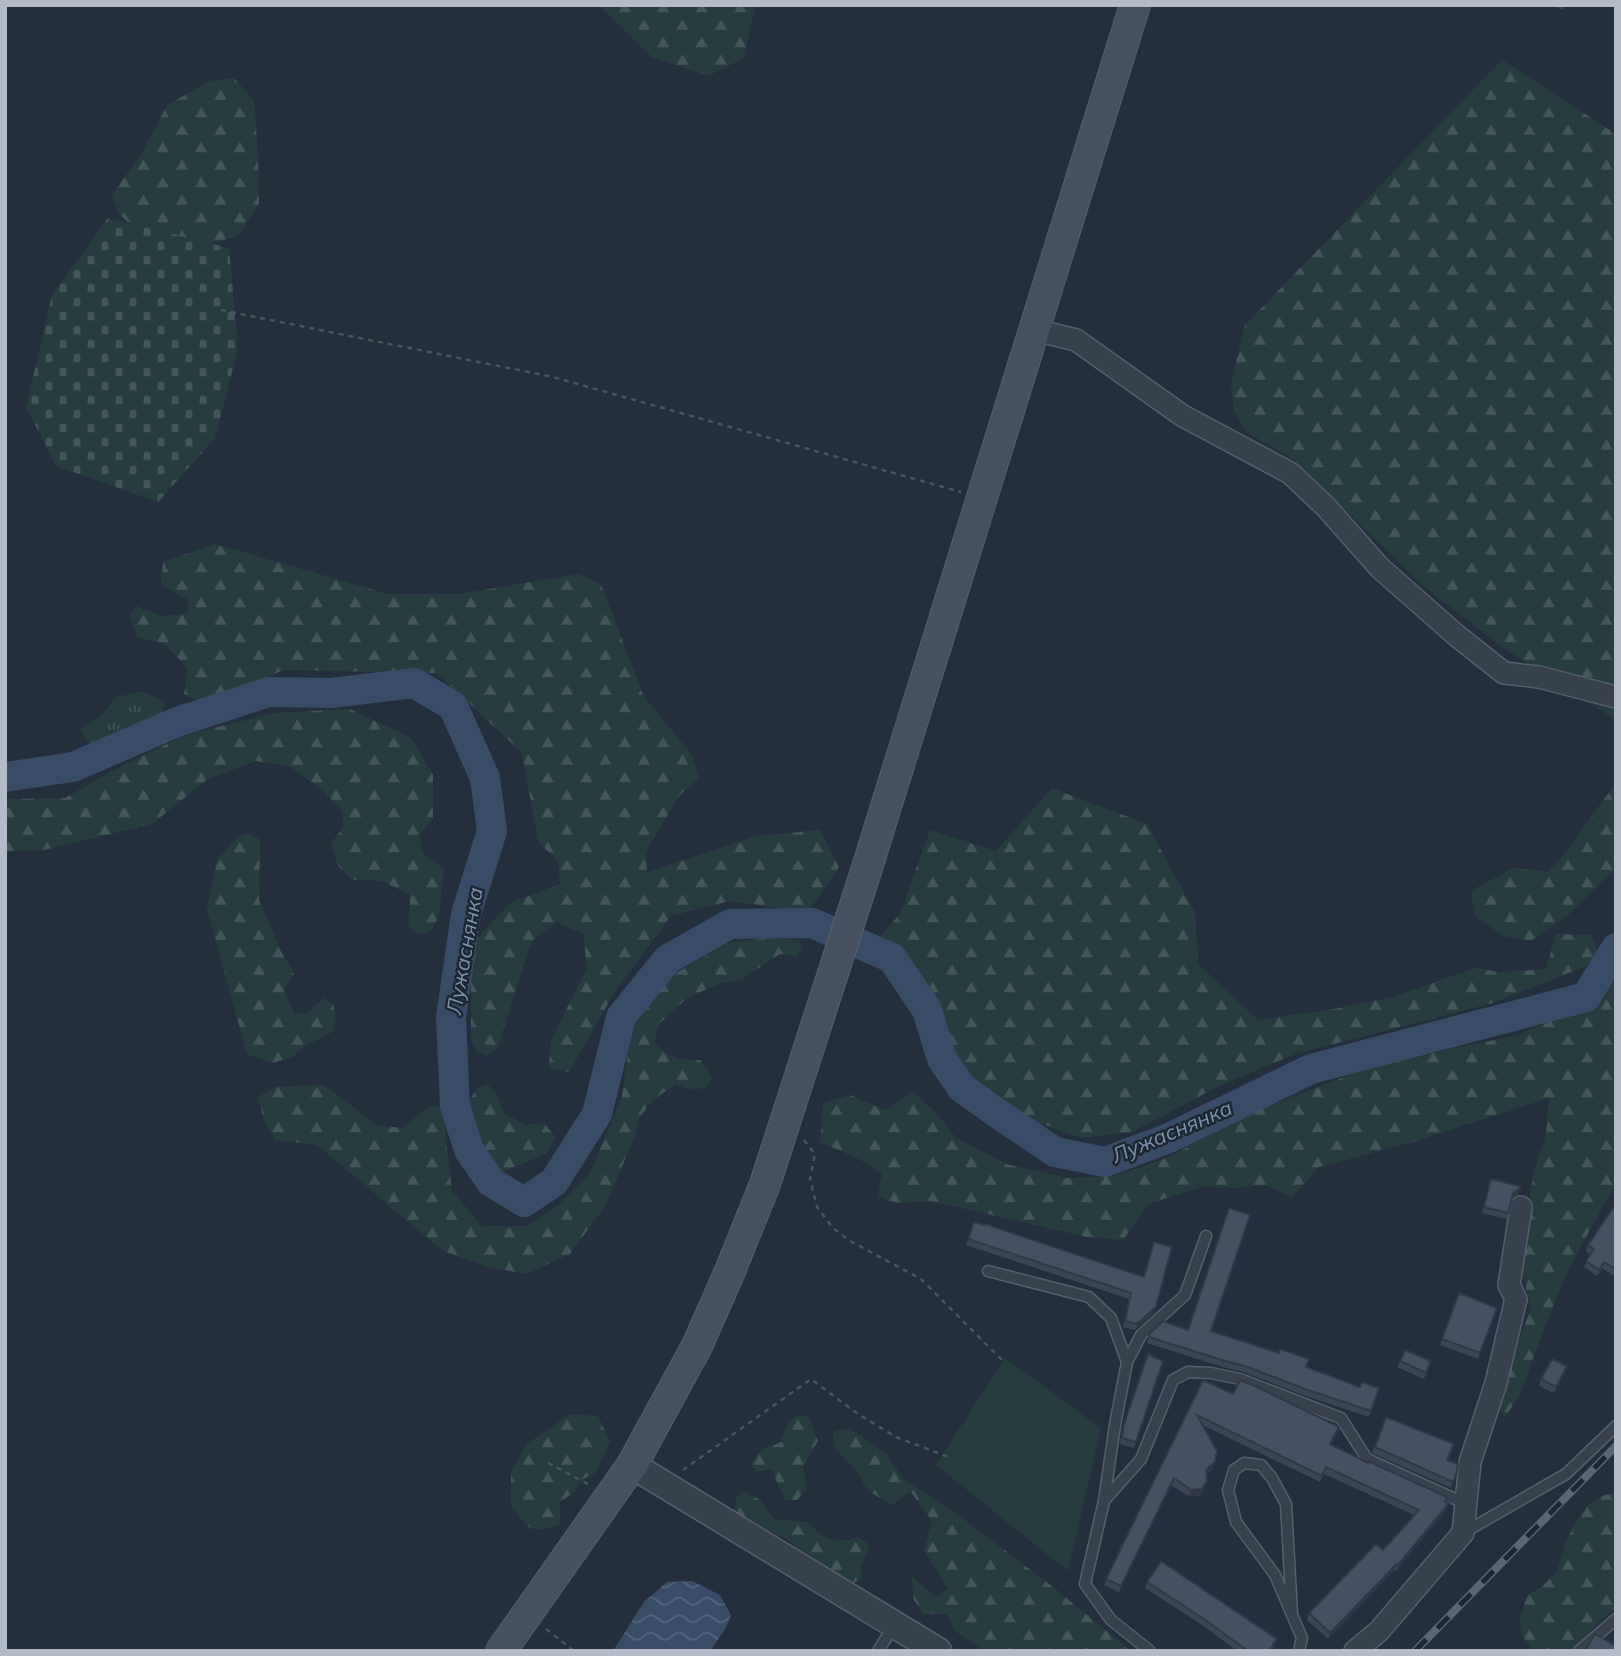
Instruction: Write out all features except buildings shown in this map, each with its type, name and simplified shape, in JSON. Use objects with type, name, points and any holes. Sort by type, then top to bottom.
[{"type":"main road","points":[[501,1651],[632,1465],[697,1346],[765,1184],[866,871],[1135,5]]},
{"type":"street","points":[[1035,330],[1076,340],[1183,416],[1290,473],[1326,507],[1380,568],[1504,673],[1539,677],[1616,697]]},
{"type":"street","points":[[1355,1651],[1379,1631],[1463,1533],[1470,1462],[1496,1383],[1516,1299],[1509,1285],[1521,1207]]},
{"type":"street","points":[[632,1465],[938,1651]]},
{"type":"lane","points":[[1150,1651],[1111,1620],[1085,1584],[1104,1501],[1127,1362],[1140,1335],[1185,1295],[1206,1236]]},
{"type":"lane","points":[[988,1271],[1089,1297],[1111,1318],[1127,1362]]},
{"type":"lane","points":[[1104,1501],[1141,1459],[1173,1380],[1188,1372],[1240,1379],[1341,1418],[1367,1459],[1466,1504]]},
{"type":"lane","points":[[1463,1533],[1566,1474],[1616,1426]]},
{"type":"lane","points":[[1292,1615],[1286,1504],[1272,1478],[1261,1465],[1244,1462],[1234,1470],[1228,1490],[1236,1522],[1275,1576],[1302,1638],[1299,1651]]},
{"type":"lane","points":[[1579,1651],[1616,1619]]},
{"type":"lane","points":[[878,1651],[895,1624]]},
{"type":"path","points":[[221,310],[554,377],[981,498]]},
{"type":"path","points":[[803,1139],[814,1154],[810,1179],[817,1207],[833,1228],[850,1241],[921,1279],[1003,1361]]},
{"type":"path","points":[[669,1489],[680,1472],[811,1379],[858,1415],[896,1437],[951,1458]]},
{"type":"path","points":[[548,1463],[586,1484]]},
{"type":"path","points":[[526,1615],[574,1651]]},
{"type":"green space","points":[[598,5],[755,5],[744,58],[708,76],[652,57]]},
{"type":"green space","points":[[1502,60],[1616,134],[1616,720],[1502,647],[1423,586],[1292,458],[1248,433],[1234,411],[1231,383],[1245,325]]},
{"type":"green space","points":[[234,78],[254,101],[258,155],[259,203],[238,236],[203,246],[136,229],[119,214],[112,195],[142,153],[167,105],[210,81]]},
{"type":"green space","points":[[108,218],[229,248],[238,348],[215,438],[158,502],[56,466],[26,407],[52,295]]},
{"type":"green space","points":[[215,544],[388,594],[459,594],[579,574],[601,584],[644,697],[692,755],[699,778],[678,797],[646,852],[647,874],[757,836],[820,830],[839,867],[808,912],[730,901],[671,916],[616,990],[569,1072],[549,1068],[551,1040],[587,968],[583,934],[557,922],[531,942],[498,1047],[487,1056],[477,1052],[471,1042],[471,945],[510,903],[560,884],[558,862],[538,841],[522,753],[437,673],[284,670],[201,702],[184,694],[188,668],[163,643],[137,637],[130,616],[137,606],[161,616],[187,614],[189,600],[161,585],[163,562]]},
{"type":"green space","points":[[142,691],[165,702],[160,718],[90,745],[80,729],[100,716],[117,697]]},
{"type":"green space","points":[[350,709],[411,738],[433,775],[433,818],[419,836],[423,853],[444,869],[439,915],[432,930],[418,935],[408,925],[409,895],[382,882],[353,880],[339,867],[331,844],[343,827],[342,811],[321,789],[289,766],[255,761],[208,779],[152,824],[44,850],[5,851],[5,799],[65,798],[110,772],[185,735],[274,713]]},
{"type":"green space","points":[[1616,783],[1616,871],[1569,914],[1531,941],[1504,936],[1475,916],[1471,891],[1513,868],[1548,872]]},
{"type":"green space","points":[[1052,788],[1147,824],[1195,913],[1198,964],[1258,1020],[1389,998],[1476,968],[1498,972],[1546,969],[1556,934],[1591,935],[1601,960],[1493,1003],[1295,1054],[1217,1087],[1132,1132],[1081,1138],[979,1101],[941,1045],[920,990],[904,968],[876,941],[900,914],[930,830],[996,851]]},
{"type":"green space","points":[[249,833],[260,840],[259,900],[294,974],[284,990],[294,1013],[307,1013],[324,998],[333,1004],[336,1016],[332,1032],[307,1045],[292,1057],[273,1063],[247,1054],[207,909],[217,860],[238,837]]},
{"type":"green space","points":[[774,937],[800,941],[802,948],[797,956],[780,954],[742,979],[718,984],[687,998],[659,1024],[654,1043],[675,1057],[700,1060],[712,1079],[706,1088],[687,1089],[676,1084],[653,1100],[640,1117],[633,1141],[605,1206],[570,1254],[526,1274],[485,1266],[443,1251],[317,1145],[275,1140],[264,1120],[258,1097],[275,1087],[324,1085],[377,1125],[402,1128],[428,1107],[440,1106],[445,1117],[452,1191],[482,1226],[527,1226],[561,1203],[590,1173],[622,1096],[631,1031],[669,977],[728,943]]},
{"type":"green space","points":[[1616,978],[1616,1183],[1571,1264],[1519,1397],[1505,1417],[1499,1408],[1504,1379],[1531,1308],[1522,1271],[1523,1235],[1534,1171],[1546,1135],[1549,1098],[1409,1143],[1319,1167],[1292,1197],[1266,1185],[1234,1188],[1205,1186],[1148,1204],[1123,1240],[1087,1237],[931,1201],[897,1203],[878,1197],[882,1174],[859,1159],[820,1142],[823,1103],[850,1095],[886,1110],[913,1091],[937,1114],[956,1138],[1006,1164],[1067,1178],[1113,1176],[1167,1158],[1248,1114],[1375,1065],[1518,1035],[1598,1001]]},
{"type":"green space","points":[[487,1084],[497,1094],[504,1113],[525,1125],[544,1123],[556,1138],[546,1154],[502,1172],[489,1162],[473,1132],[470,1119],[472,1097],[477,1089]]},
{"type":"green space","points":[[1005,1358],[1101,1428],[1068,1571],[936,1465]]},
{"type":"green space","points":[[571,1414],[598,1416],[610,1441],[596,1472],[582,1480],[574,1492],[560,1502],[560,1524],[536,1530],[522,1521],[511,1507],[511,1470],[528,1443]]},
{"type":"green space","points":[[798,1415],[808,1416],[818,1441],[803,1466],[807,1488],[797,1500],[786,1500],[772,1469],[757,1472],[750,1464],[761,1450],[781,1442],[787,1424]]},
{"type":"green space","points":[[849,1428],[887,1454],[903,1479],[958,1515],[1048,1583],[1131,1651],[985,1651],[955,1631],[947,1614],[923,1614],[914,1600],[911,1575],[936,1598],[948,1588],[924,1550],[932,1521],[910,1491],[892,1505],[868,1491],[857,1472],[835,1448],[833,1432]]},
{"type":"green space","points":[[744,1491],[760,1500],[774,1519],[808,1522],[819,1533],[835,1541],[857,1537],[867,1543],[868,1550],[861,1565],[861,1577],[853,1584],[830,1577],[790,1541],[734,1513],[736,1497]]},
{"type":"green space","points":[[1616,1492],[1616,1608],[1574,1649],[1534,1651],[1521,1635],[1520,1617],[1527,1596],[1544,1585],[1557,1571],[1565,1544],[1576,1521],[1589,1504],[1599,1497]]},
{"type":"water","points":[[692,1581],[720,1595],[731,1615],[726,1628],[710,1651],[613,1651],[644,1602],[667,1582]]},
{"type":"waterway","name":"Лужаснянка","points":[[5,777],[73,767],[177,722],[268,692],[331,693],[414,683],[453,706],[485,778],[492,831],[466,914],[451,1017],[455,1106],[469,1150],[491,1182],[524,1202],[554,1182],[597,1114],[621,1017],[668,959],[730,924],[812,923],[892,958],[927,1010],[942,1059],[962,1088],[1055,1152],[1105,1162],[1169,1138],[1311,1069],[1586,997],[1616,948]]},
{"type":"railway","points":[[1415,1651],[1616,1446]]}]
